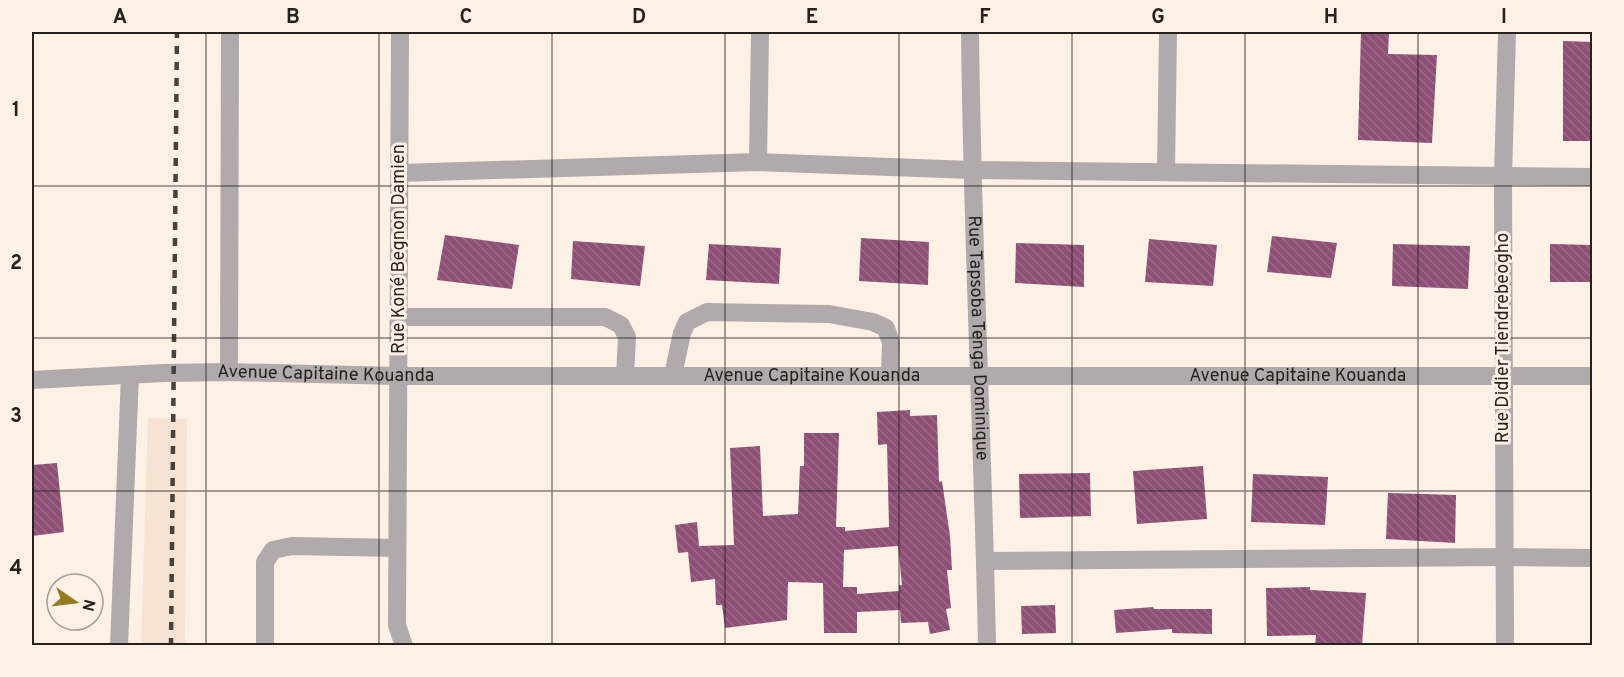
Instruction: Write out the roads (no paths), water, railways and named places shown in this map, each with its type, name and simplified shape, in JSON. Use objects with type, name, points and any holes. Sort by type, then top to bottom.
[{"type":"street","points":[[229,372],[230,32]]},
{"type":"street","name":"Rue Koné Begnon Damien","points":[[400,32],[397,625],[404,645]]},
{"type":"street","points":[[758,162],[760,32]]},
{"type":"street","name":"Rue Tapsoba Tenga Dominique","points":[[970,32],[971,170],[987,645]]},
{"type":"street","points":[[1166,171],[1168,32]]},
{"type":"street","name":"Rue Didier Tiendrebeogho","points":[[1505,645],[1503,177],[1507,32]]},
{"type":"street","points":[[400,173],[758,162],[971,170],[1593,177]]},
{"type":"street","points":[[673,375],[682,333],[687,322],[707,312],[830,314],[873,321],[886,328],[891,343],[890,375]]},
{"type":"street","points":[[399,317],[605,317],[621,325],[627,337],[626,376]]},
{"type":"street","name":"Avenue Capitaine Kouanda","points":[[32,380],[229,372],[398,376],[1593,376]]},
{"type":"street","points":[[119,645],[130,375]]},
{"type":"street","points":[[265,644],[265,562],[273,550],[292,546],[397,548]]},
{"type":"street","points":[[985,561],[1593,558]]},
{"type":"railway","points":[[171,646],[177,32]]}]
